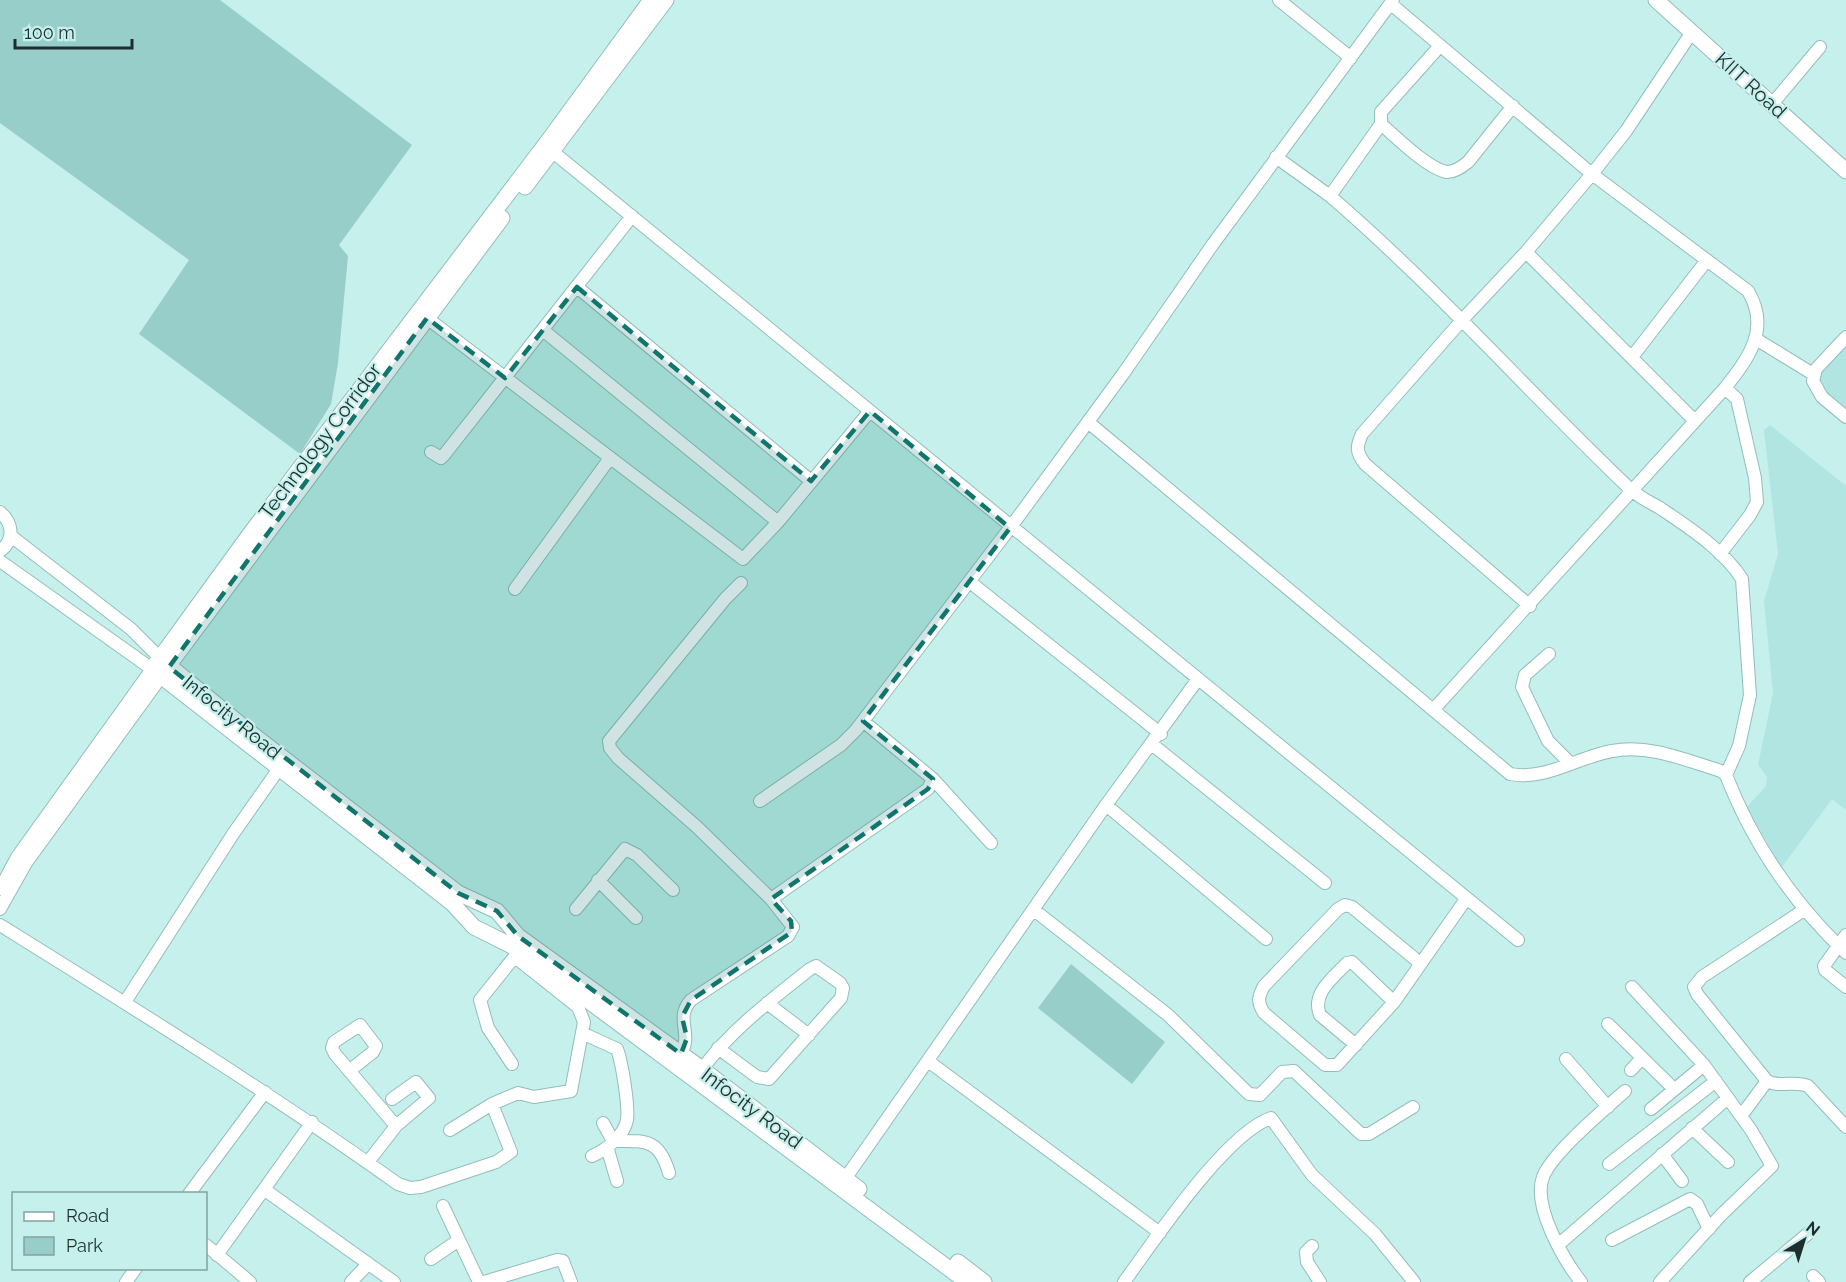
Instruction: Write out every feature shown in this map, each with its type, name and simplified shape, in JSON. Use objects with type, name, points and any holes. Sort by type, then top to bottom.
[{"type":"main road","name":"Technology Corridor","points":[[161,668],[250,534],[447,281],[651,0]]},
{"type":"main road","points":[[161,668],[427,318],[447,281],[553,152],[666,0]]},
{"type":"main road","name":"KIIT Road","points":[[1656,0],[1846,171]]},
{"type":"main road","name":"Infocity Road","points":[[161,668],[278,770],[455,898],[497,911],[516,947],[787,1142],[967,1282]]},
{"type":"main road","name":"Infocity Road","points":[[161,668],[455,898],[474,927],[516,947],[681,1054],[787,1142],[845,1179],[984,1282]]},
{"type":"street","points":[[1279,0],[1351,58]]},
{"type":"street","points":[[760,801],[841,745],[863,721],[970,582],[1088,422],[1276,157],[1392,2],[1439,47],[1514,106],[1592,174],[1748,291],[1754,301],[1756,339],[1749,357],[1725,388],[1530,606],[1433,710]]},
{"type":"street","points":[[1530,606],[1365,464],[1357,453],[1362,434],[1463,319],[1526,252],[1592,174],[1626,131],[1692,32]]},
{"type":"street","points":[[1772,104],[1820,46]]},
{"type":"street","points":[[1330,196],[1381,124],[1382,112],[1439,47]]},
{"type":"street","points":[[1381,124],[1431,165],[1448,172],[1460,169],[1468,162],[1514,106]]},
{"type":"street","points":[[553,152],[1010,528],[1518,940]]},
{"type":"street","points":[[1276,157],[1330,196],[1463,319],[1488,349],[1632,491],[1661,509],[1734,566],[1742,579],[1750,694],[1740,746],[1726,775]]},
{"type":"street","points":[[431,452],[441,458],[444,455],[544,331],[632,216]]},
{"type":"street","points":[[1526,252],[1695,421]]},
{"type":"street","points":[[1632,357],[1707,260]]},
{"type":"street","points":[[577,287],[811,481]]},
{"type":"street","points":[[427,318],[743,559],[778,522],[870,411]]},
{"type":"street","points":[[544,331],[778,522]]},
{"type":"street","points":[[1846,337],[1813,374],[1815,388],[1846,417]]},
{"type":"street","points":[[1756,339],[1813,374]]},
{"type":"street","points":[[1720,554],[1757,502],[1755,478],[1737,399],[1725,388]]},
{"type":"street","points":[[1088,422],[1510,774],[1533,776],[1612,751],[1641,748],[1679,757],[1726,775],[1743,819],[1767,860],[1804,910],[1842,949]]},
{"type":"street","points":[[515,589],[610,458]]},
{"type":"street","points":[[0,512],[9,523],[10,536],[0,551]]},
{"type":"street","name":"Infocity Road","points":[[10,536],[131,629],[161,668]]},
{"type":"street","name":"Infocity Road","points":[[0,561],[161,668]]},
{"type":"street","points":[[970,582],[1161,734]]},
{"type":"street","points":[[681,1054],[687,1038],[682,1017],[684,1008],[691,1000],[792,932],[791,921],[697,827],[618,758],[610,748],[609,741],[717,608],[741,583]]},
{"type":"street","points":[[1549,654],[1526,675],[1522,687],[1548,741],[1571,764]]},
{"type":"street","points":[[0,909],[26,863],[161,668]]},
{"type":"street","name":"Technology Corridor","points":[[0,889],[17,857],[161,668]]},
{"type":"street","points":[[845,1179],[1035,910],[1106,805],[1153,745],[1198,679]]},
{"type":"street","points":[[863,721],[933,779],[990,843]]},
{"type":"street","points":[[1153,745],[1325,883]]},
{"type":"street","points":[[125,1002],[233,834],[278,770]]},
{"type":"street","points":[[771,899],[928,789],[933,779]]},
{"type":"street","points":[[1106,805],[1266,939]]},
{"type":"street","points":[[576,909],[621,852],[630,850],[673,890]]},
{"type":"street","points":[[598,880],[636,918]]},
{"type":"street","points":[[1420,963],[1352,907],[1346,905],[1338,909],[1264,986],[1258,996],[1259,1005],[1264,1013],[1325,1065],[1337,1065],[1394,1002],[1466,899]]},
{"type":"street","points":[[1035,910],[1168,1015],[1249,1094],[1260,1095],[1282,1072],[1294,1071],[1361,1134],[1369,1134],[1413,1107]]},
{"type":"street","points":[[1804,910],[1702,977],[1694,987],[1767,1082],[1772,1084],[1800,1083],[1808,1086],[1846,1127]]},
{"type":"street","points":[[0,925],[312,1122],[398,1184],[410,1188],[496,1162],[511,1152],[492,1104]]},
{"type":"street","points":[[1846,935],[1842,949],[1826,961],[1825,970],[1846,987]]},
{"type":"street","points":[[450,1130],[492,1104],[518,1093],[534,1097],[571,1091],[584,1022],[578,1006],[516,947],[480,1000],[488,1028],[512,1064]]},
{"type":"street","points":[[1356,1045],[1320,1014],[1317,1001],[1326,986],[1347,963],[1352,962],[1394,1002]]},
{"type":"street","points":[[702,1070],[718,1048],[743,1022],[816,966],[840,983],[844,992],[841,998],[769,1079],[757,1077],[718,1048]]},
{"type":"street","points":[[1632,987],[1704,1065],[1741,1116],[1772,1166],[1709,1228],[1660,1282]]},
{"type":"street","points":[[767,1004],[809,1035]]},
{"type":"street","points":[[1608,1024],[1674,1089]]},
{"type":"street","points":[[582,1033],[617,1049],[621,1060],[627,1121],[610,1145]]},
{"type":"street","points":[[1630,1070],[1642,1058]]},
{"type":"street","points":[[1566,1059],[1608,1107]]},
{"type":"street","points":[[928,1061],[1160,1233]]},
{"type":"street","points":[[1651,1109],[1704,1065]]},
{"type":"street","points":[[349,1071],[396,1126]]},
{"type":"street","points":[[1610,1164],[1716,1081]]},
{"type":"street","points":[[368,1162],[396,1126],[429,1098],[416,1082],[392,1099]]},
{"type":"street","points":[[1741,1116],[1767,1082]]},
{"type":"street","points":[[1581,1282],[1558,1245],[1545,1213],[1541,1191],[1543,1177],[1584,1128],[1625,1091]]},
{"type":"street","points":[[190,1192],[265,1092]]},
{"type":"street","points":[[1558,1245],[1728,1098]]},
{"type":"street","points":[[1124,1282],[1201,1179],[1254,1127],[1271,1118],[1312,1175],[1375,1234],[1414,1282]]},
{"type":"street","points":[[217,1255],[312,1122]]},
{"type":"street","points":[[603,1123],[617,1181]]},
{"type":"street","points":[[1692,1128],[1728,1162]]},
{"type":"street","points":[[592,1156],[610,1145],[635,1140],[651,1143],[660,1152],[669,1173]]},
{"type":"street","points":[[1662,1154],[1682,1181]]},
{"type":"street","points":[[265,1190],[394,1282]]},
{"type":"street","points":[[1612,1240],[1690,1199],[1697,1204],[1709,1228]]},
{"type":"street","points":[[443,1206],[479,1282]]},
{"type":"street","points":[[1750,1282],[1810,1232]]},
{"type":"street","points":[[431,1259],[459,1240]]},
{"type":"street","points":[[207,1246],[250,1282]]},
{"type":"street","points":[[1312,1246],[1306,1252],[1306,1262],[1320,1282]]},
{"type":"street","points":[[484,1282],[557,1260],[563,1261],[571,1282]]},
{"type":"street","points":[[351,1282],[368,1264]]},
{"type":"street","points":[[126,1282],[135,1270]]},
{"type":"highlighted area","points":[[577,287],[811,481],[870,411],[1010,528],[863,721],[933,779],[928,789],[771,899],[791,921],[792,932],[691,1000],[682,1017],[687,1038],[681,1054],[518,936],[497,911],[458,893],[169,667],[427,318],[505,378]]},
{"type":"shaded area","points":[[1846,337],[1846,417],[1822,397],[1813,374]]},
{"type":"shaded area","points":[[1770,425],[1846,486],[1846,810],[1832,799],[1782,867],[1746,808],[1766,786],[1767,777],[1758,765],[1773,693],[1764,601],[1778,554],[1764,430]]},
{"type":"green space","points":[[0,0],[220,0],[412,145],[339,245],[348,256],[338,363],[331,404],[300,454],[139,334],[189,260],[0,123]]},
{"type":"green space","points":[[1071,964],[1165,1042],[1132,1084],[1038,1008]]}]
